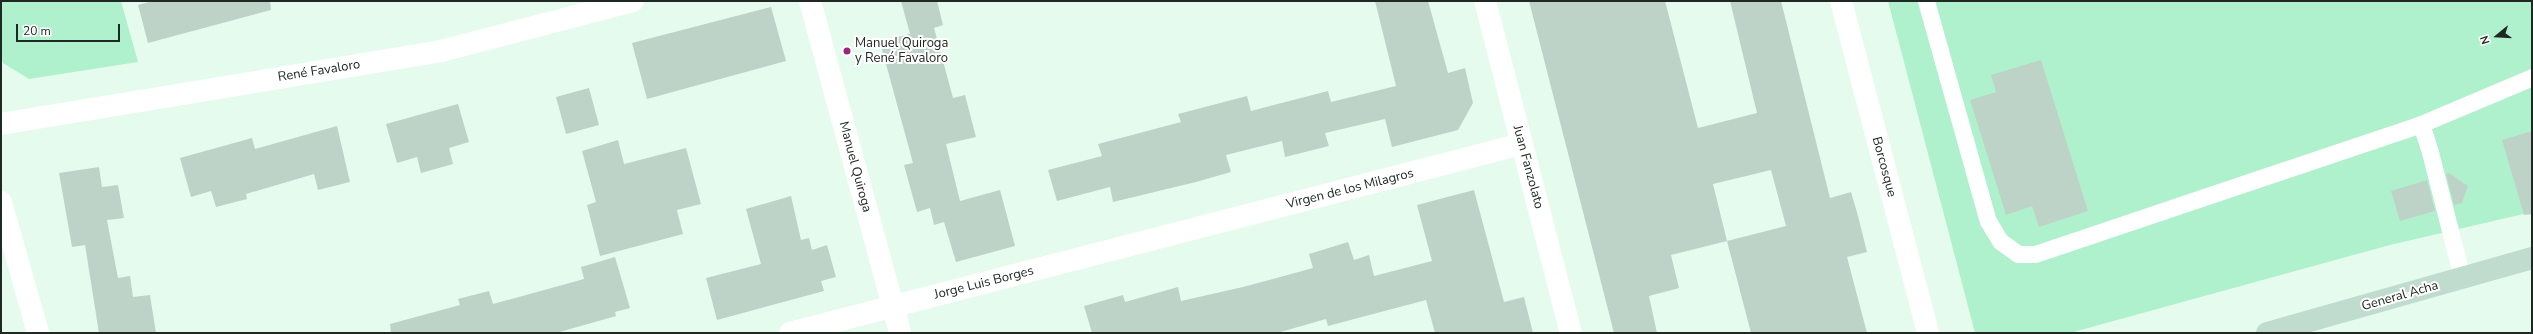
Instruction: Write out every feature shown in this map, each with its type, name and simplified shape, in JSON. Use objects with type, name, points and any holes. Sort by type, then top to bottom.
[{"type":"main road","name":"General Acha","points":[[2267,333],[2532,258]]},
{"type":"street","name":"René Favaloro","points":[[1,124],[441,51],[632,1]]},
{"type":"street","name":"Manuel Quiroga","points":[[810,1],[900,333]]},
{"type":"street","name":"Juan Fanzolato","points":[[1485,1],[1571,333]]},
{"type":"street","name":"Borcosque","points":[[1841,1],[1928,333]]},
{"type":"street","name":"Virgen de los Milagros","points":[[1178,233],[1522,144]]},
{"type":"street","points":[[1,202],[38,333]]},
{"type":"street","name":"Jorge Luis Borges","points":[[790,333],[1178,233]]},
{"type":"lane","points":[[1926,1],[1988,221],[2000,241],[2018,254],[2035,254],[2421,124],[2532,77]]},
{"type":"lane","points":[[2421,124],[2430,152],[2462,278]]},
{"type":"green space","points":[[1,1],[121,1],[138,62],[29,79],[3,63],[1,55]]},
{"type":"green space","points":[[1888,1],[2532,1],[2532,212],[2390,245],[2070,333],[1975,333]]},
{"type":"building","points":[[153,1],[270,1],[271,10],[148,43],[138,5]]},
{"type":"building","points":[[901,1],[937,1],[943,25],[934,28],[953,98],[965,95],[976,137],[946,144],[960,201],[1000,190],[1015,246],[956,262],[944,222],[934,225],[930,208],[917,212],[904,165],[913,163],[880,42],[910,34]]},
{"type":"building","points":[[1375,1],[1428,1],[1448,73],[1465,68],[1473,103],[1458,130],[1392,147],[1385,119],[1325,133],[1329,146],[1285,157],[1282,141],[1226,155],[1231,172],[1196,182],[1113,202],[1110,187],[1057,201],[1048,170],[1102,156],[1098,144],[1181,122],[1178,114],[1247,96],[1251,111],[1328,91],[1331,102],[1396,86]]},
{"type":"building","points":[[1529,1],[1665,1],[1698,128],[1757,113],[1730,1],[1781,1],[1830,198],[1851,192],[1858,216],[1867,252],[1847,257],[1867,333],[1751,333],[1727,241],[1671,255],[1679,288],[1649,296],[1657,333],[1614,333]],"holes":[[[1771,170],[1786,226],[1727,241],[1713,184]]]},
{"type":"building","points":[[771,7],[786,61],[647,99],[632,43]]},
{"type":"building","points":[[2041,60],[2088,211],[2039,227],[2032,206],[2006,215],[1970,100],[1996,92],[1991,75]]},
{"type":"building","points":[[589,88],[599,125],[566,134],[556,97]]},
{"type":"building","points":[[458,104],[469,142],[449,148],[453,164],[421,173],[417,157],[397,163],[386,124]]},
{"type":"building","points":[[337,126],[350,182],[318,190],[314,174],[246,194],[247,199],[216,207],[211,191],[191,197],[180,158],[252,138],[255,149]]},
{"type":"building","points":[[2532,131],[2532,214],[2524,215],[2502,140]]},
{"type":"building","points":[[618,140],[624,164],[686,148],[701,204],[677,210],[683,234],[600,256],[587,205],[596,202],[582,151]]},
{"type":"building","points":[[99,167],[102,187],[118,185],[124,218],[107,220],[118,278],[130,276],[133,297],[150,295],[156,333],[99,333],[85,245],[72,247],[59,173]]},
{"type":"building","points":[[2449,173],[2468,186],[2462,203],[2454,205],[2446,174]]},
{"type":"building","points":[[2427,180],[2435,211],[2400,221],[2391,191]]},
{"type":"building","points":[[1474,190],[1504,302],[1524,297],[1533,333],[1435,333],[1426,300],[1328,326],[1326,319],[1277,333],[1092,333],[1084,306],[1123,295],[1125,302],[1178,287],[1181,301],[1243,287],[1313,268],[1309,254],[1348,242],[1354,260],[1369,255],[1374,276],[1432,261],[1417,205]]},
{"type":"building","points":[[791,196],[801,240],[809,238],[812,250],[827,245],[836,277],[821,281],[824,291],[717,320],[706,278],[761,264],[746,209]]},
{"type":"building","points":[[615,257],[630,308],[615,312],[616,316],[556,333],[391,333],[390,324],[460,305],[458,299],[489,291],[493,304],[584,279],[581,267]]},
{"type":"place","name":"Manuel Quiroga y René Favaloro","points":[[847,51]]}]
